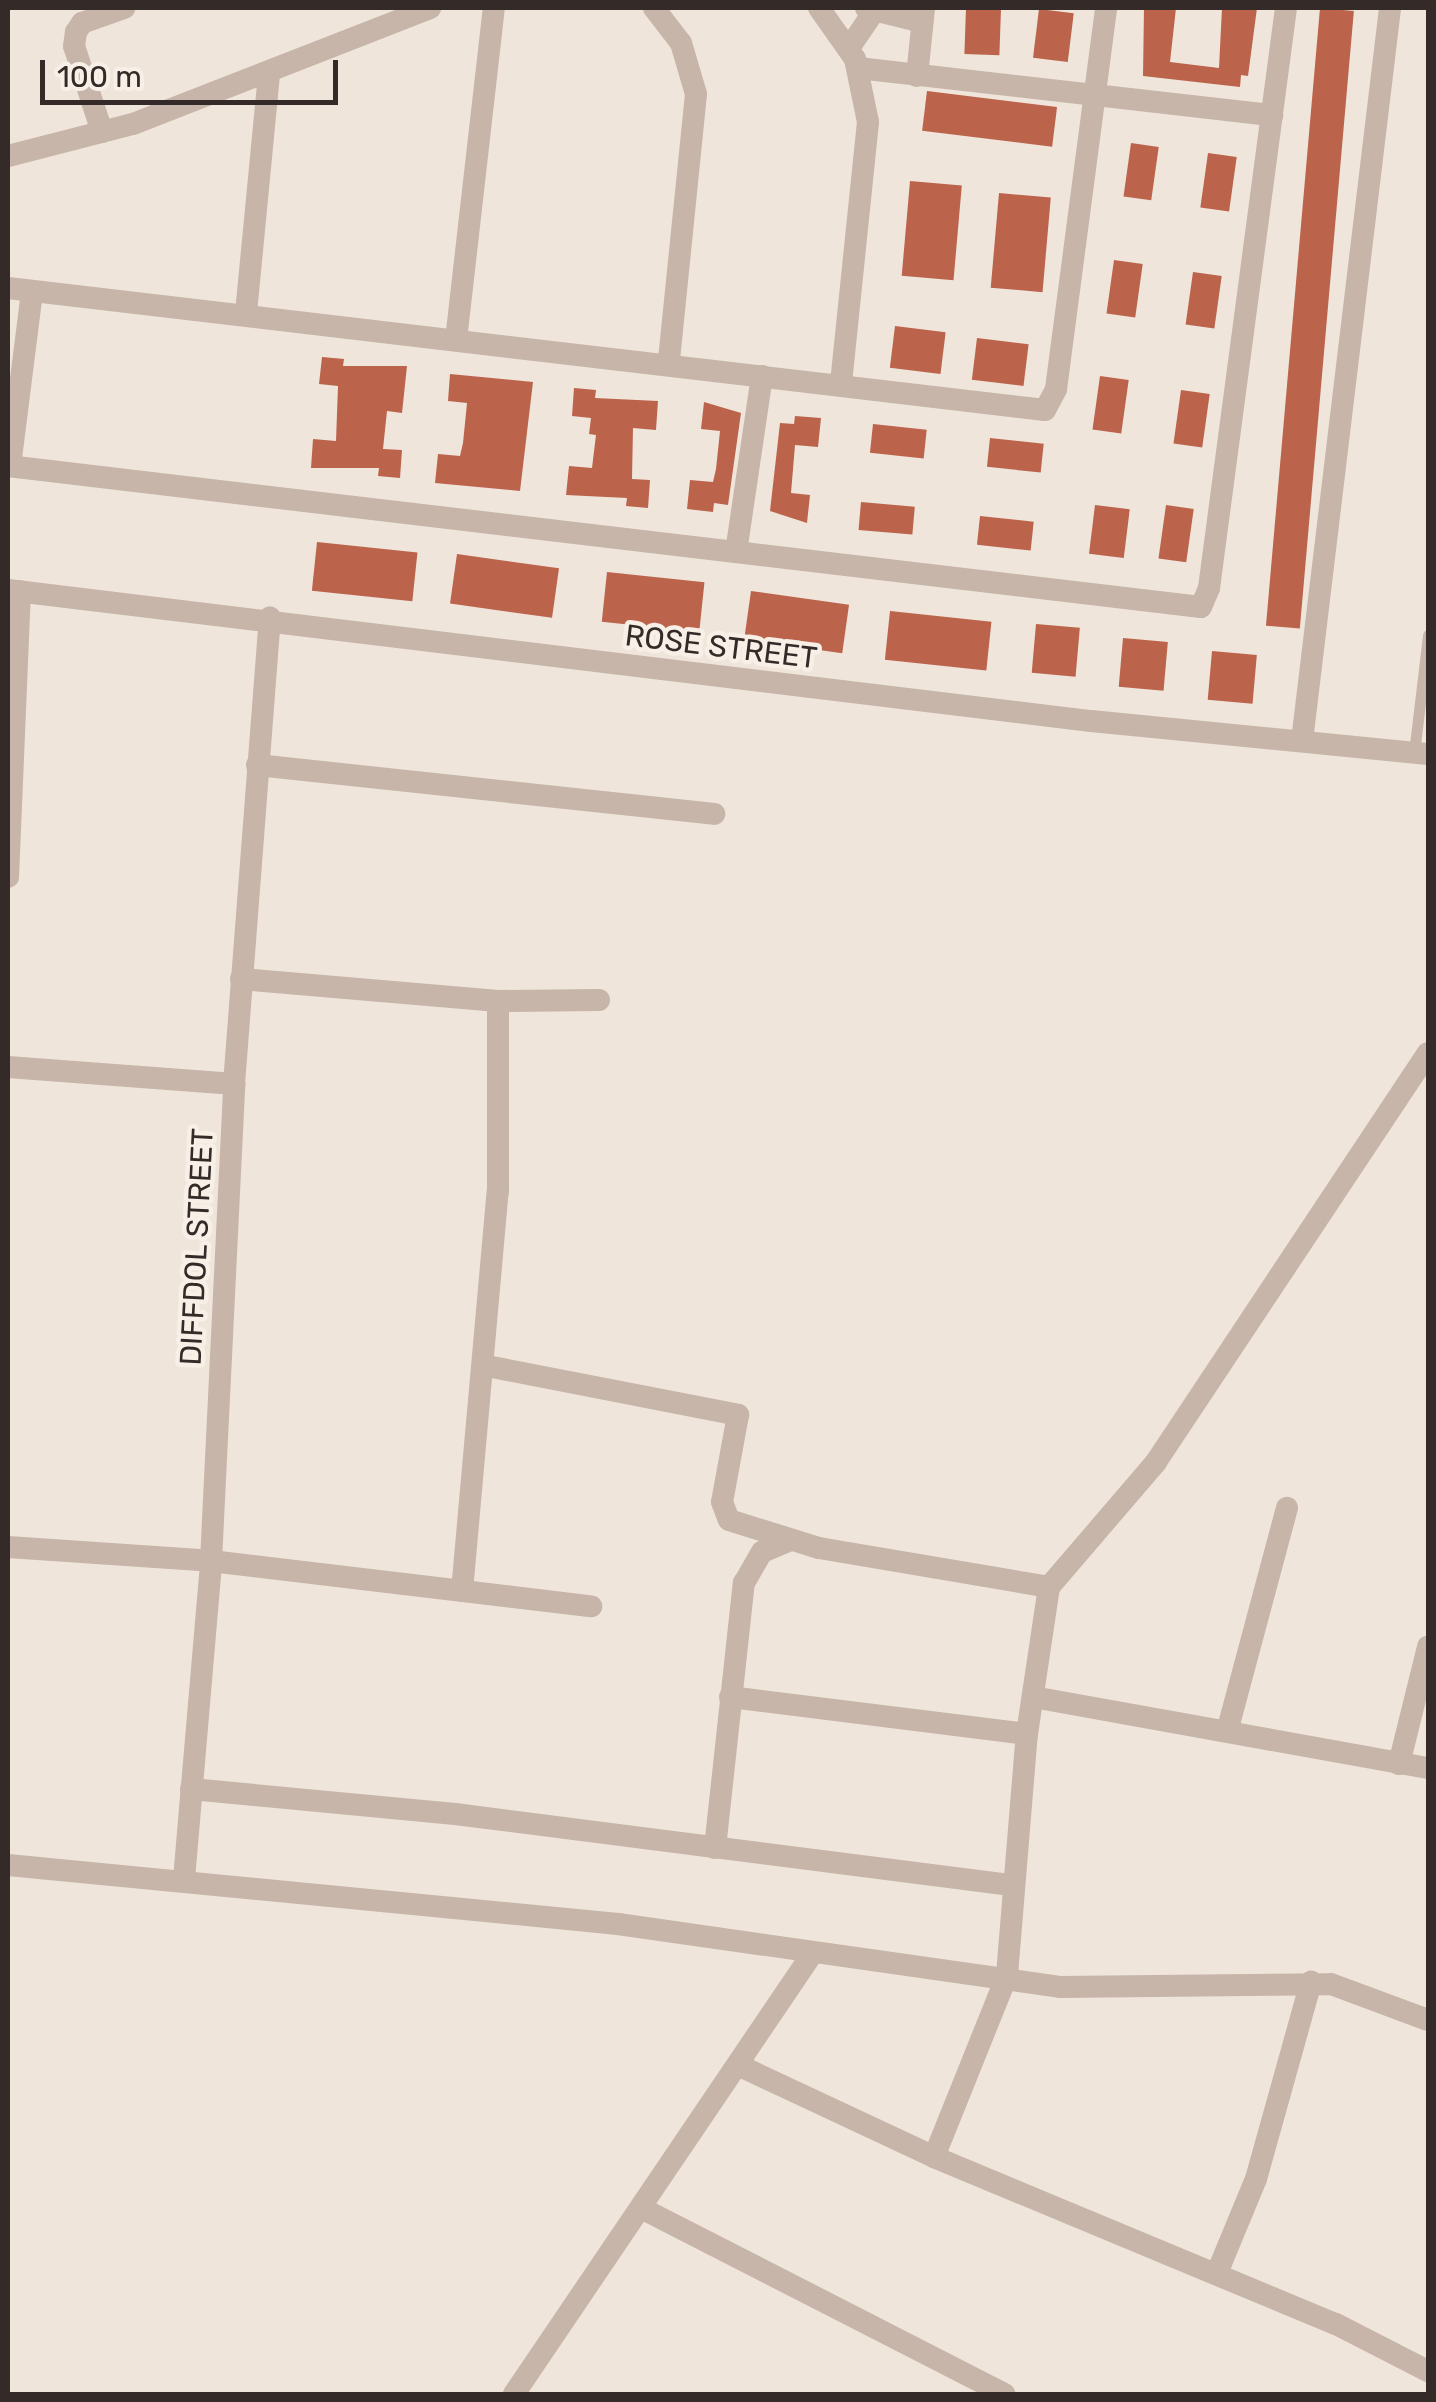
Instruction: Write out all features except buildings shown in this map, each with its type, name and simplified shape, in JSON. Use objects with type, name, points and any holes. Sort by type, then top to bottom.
[{"type":"street","points":[[102,132],[74,46],[76,32],[82,23],[124,8]]},
{"type":"street","points":[[8,156],[102,132],[270,76],[430,8]]},
{"type":"street","points":[[456,340],[494,8]]},
{"type":"street","points":[[654,8],[681,43],[696,94],[669,362]]},
{"type":"street","points":[[819,8],[854,58],[868,122],[841,385]]},
{"type":"street","points":[[8,288],[1051,407],[1106,8]]},
{"type":"street","points":[[32,292],[9,466],[1201,607],[1209,588],[1286,8]]},
{"type":"street","points":[[1302,741],[1390,8]]},
{"type":"street","points":[[854,58],[871,9],[923,15],[917,76]]},
{"type":"street","points":[[854,58],[892,72],[917,76],[1272,115]]},
{"type":"street","points":[[868,122],[892,72]]},
{"type":"street","points":[[246,313],[270,76]]},
{"type":"street","points":[[736,552],[762,376]]},
{"type":"street","points":[[8,877],[14,590]]},
{"type":"street","name":"ROSE STREET","points":[[14,590],[270,617],[604,663],[1421,754]]},
{"type":"street","name":"DIFFDOL STREET","points":[[184,1880],[211,1562],[234,1084],[270,617]]},
{"type":"street","points":[[257,765],[714,814]]},
{"type":"street","points":[[241,979],[498,1001],[600,1000]]},
{"type":"street","points":[[462,1590],[487,1366],[498,1191],[498,1001]]},
{"type":"street","points":[[934,2157],[1007,1975],[1011,1885],[1027,1734],[1049,1587],[1156,1462],[1428,1053]]},
{"type":"street","points":[[8,1067],[234,1084]]},
{"type":"street","points":[[487,1366],[738,1415],[722,1502],[730,1520],[790,1540],[1049,1587]]},
{"type":"street","points":[[1228,1728],[1288,1508]]},
{"type":"street","points":[[714,1848],[749,1565],[790,1540]]},
{"type":"street","points":[[8,1547],[211,1562],[591,1606]]},
{"type":"street","points":[[1399,1764],[1428,1646]]},
{"type":"street","points":[[730,1697],[1027,1734]]},
{"type":"street","points":[[1034,1697],[1228,1728],[1428,1768]]},
{"type":"street","points":[[191,1789],[455,1814],[1011,1885]]},
{"type":"street","points":[[8,1864],[618,1924],[812,1954],[1007,1975],[1104,1990],[1311,1982],[1428,2020]]},
{"type":"street","points":[[514,2394],[740,2066],[812,1954]]},
{"type":"street","points":[[1217,2273],[1256,2179],[1311,1982]]},
{"type":"street","points":[[740,2066],[934,2157],[1217,2273],[1428,2371]]},
{"type":"street","points":[[643,2209],[1004,2394]]},
{"type":"lane","points":[[1421,754],[1428,635]]}]
